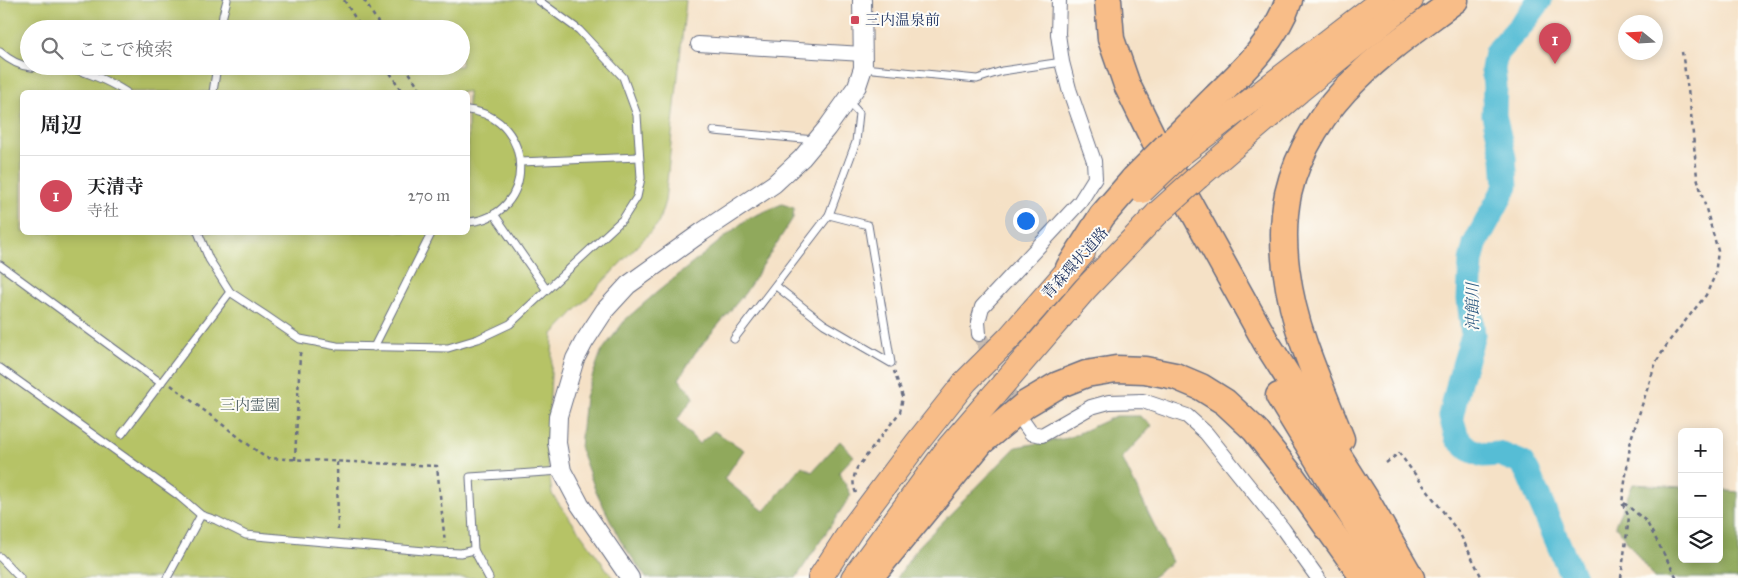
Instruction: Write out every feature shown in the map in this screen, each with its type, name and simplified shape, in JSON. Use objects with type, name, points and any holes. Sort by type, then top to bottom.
[{"type":"highway","points":[[1095,0],[1103,57],[1115,94],[1249,348],[1356,503],[1411,578]]},
{"type":"highway","points":[[1108,0],[1111,39],[1127,84],[1154,140],[1356,503],[1390,578]]},
{"type":"highway","points":[[1069,268],[1102,216],[1138,185],[1176,148],[1265,46],[1283,17],[1289,0]]},
{"type":"highway","points":[[1176,148],[1382,0]]},
{"type":"highway","name":"青森環状道路","points":[[853,578],[949,447],[1086,288],[1158,213],[1299,91],[1410,0]]},
{"type":"highway","points":[[1356,503],[1304,343],[1292,298],[1285,257],[1285,225],[1288,194],[1300,159],[1316,128],[1334,102],[1364,71],[1455,0]]},
{"type":"highway","name":"青森環状道路","points":[[820,578],[858,522],[960,389],[1009,338],[1069,268]]},
{"type":"highway","points":[[869,578],[982,442],[1026,404],[1058,385],[1086,374],[1116,370],[1145,370],[1175,376],[1200,387],[1225,402],[1255,430],[1292,477],[1364,578]]},
{"type":"street","points":[[630,578],[580,505],[562,471],[557,442],[558,416],[576,360],[584,342],[605,310],[628,285],[774,184],[802,158],[848,101],[857,86],[863,61],[862,0]]},
{"type":"street","points":[[979,334],[978,322],[982,307],[1080,202],[1095,178],[1094,162],[1069,89],[1062,62],[1058,34],[1059,0]]},
{"type":"street","points":[[698,44],[863,61]]},
{"type":"street","points":[[1024,423],[1031,433],[1042,435],[1091,407],[1109,402],[1143,401],[1187,416],[1206,433],[1283,529],[1318,578]]},
{"type":"lane","points":[[222,20],[227,0]]},
{"type":"lane","points":[[199,235],[209,259],[230,292],[300,339],[337,346],[448,348],[478,340],[510,324],[623,219],[637,197],[641,178],[637,115],[623,77],[579,30],[538,0]]},
{"type":"lane","points":[[0,52],[7,58],[20,63]]},
{"type":"lane","points":[[863,61],[977,79],[1002,71],[1062,62]]},
{"type":"lane","points":[[90,75],[123,90]]},
{"type":"lane","points":[[213,90],[216,75]]},
{"type":"lane","points":[[734,339],[829,215],[856,142],[858,113],[848,101]]},
{"type":"lane","points":[[470,110],[479,111],[495,118],[508,130],[516,145],[520,162],[519,177],[514,191],[506,204],[494,214],[470,222]]},
{"type":"lane","points":[[714,131],[817,140]]},
{"type":"lane","points":[[520,162],[640,157]]},
{"type":"lane","points":[[494,214],[546,289]]},
{"type":"lane","points":[[829,215],[868,225],[891,363]]},
{"type":"lane","points":[[374,347],[430,235]]},
{"type":"lane","points":[[0,266],[162,381]]},
{"type":"lane","points":[[776,286],[824,324],[891,363]]},
{"type":"lane","points":[[122,434],[230,292]]},
{"type":"lane","points":[[0,368],[179,496],[201,515],[216,520],[246,535],[446,552],[474,550]]},
{"type":"lane","points":[[489,578],[474,550],[470,477],[562,471]]},
{"type":"lane","points":[[167,578],[201,515]]},
{"type":"lane","points":[[0,557],[20,578]]},
{"type":"path","points":[[344,0],[356,20]]},
{"type":"path","points":[[364,0],[376,20]]},
{"type":"path","points":[[1621,578],[1629,517],[1622,502],[1631,439],[1656,362],[1670,340],[1706,295],[1716,275],[1718,251],[1697,177],[1690,103],[1682,52]]},
{"type":"path","points":[[392,75],[401,90]]},
{"type":"path","points":[[411,75],[421,90]]},
{"type":"path","points":[[295,460],[300,354],[306,340]]},
{"type":"path","points":[[857,494],[853,487],[853,477],[857,468],[900,412],[903,397],[891,363]]},
{"type":"path","points":[[162,381],[266,458],[437,466],[446,552]]},
{"type":"path","points":[[1386,463],[1399,453],[1460,534],[1482,578]]},
{"type":"path","points":[[337,462],[338,543]]},
{"type":"path","points":[[1622,502],[1646,521],[1677,578]]},
{"type":"green space","name":"三内霊園","points":[[0,0],[686,0],[665,201],[658,224],[553,334],[547,456],[552,494],[613,578],[0,578]]},
{"type":"green space","points":[[782,204],[794,208],[793,218],[745,293],[695,353],[679,379],[694,397],[677,420],[699,444],[714,431],[744,450],[724,479],[764,511],[802,466],[812,472],[840,441],[854,456],[839,472],[851,495],[796,578],[646,578],[620,540],[595,489],[580,448],[585,397],[601,352],[626,319],[656,293],[747,219]]},
{"type":"green space","points":[[1116,416],[1140,416],[1152,426],[1122,458],[1172,562],[1151,578],[897,578],[918,547],[1016,447],[1068,438]]},
{"type":"green space","points":[[1633,484],[1678,487],[1678,563],[1723,563],[1723,490],[1738,492],[1738,578],[1654,578],[1615,525]]},
{"type":"waterway","name":"沖館川","points":[[1540,0],[1496,53],[1493,69],[1495,86],[1494,115],[1504,158],[1506,186],[1475,244],[1471,262],[1469,299],[1473,335],[1451,417],[1457,438],[1469,449],[1483,455],[1500,454],[1522,463],[1573,578]]},
{"type":"tunnel","points":[[979,334],[1020,415]]},
{"type":"place","name":"三内温泉前","points":[[855,20]]},
{"type":"place","name":"天清寺","points":[[1555,64]]}]
